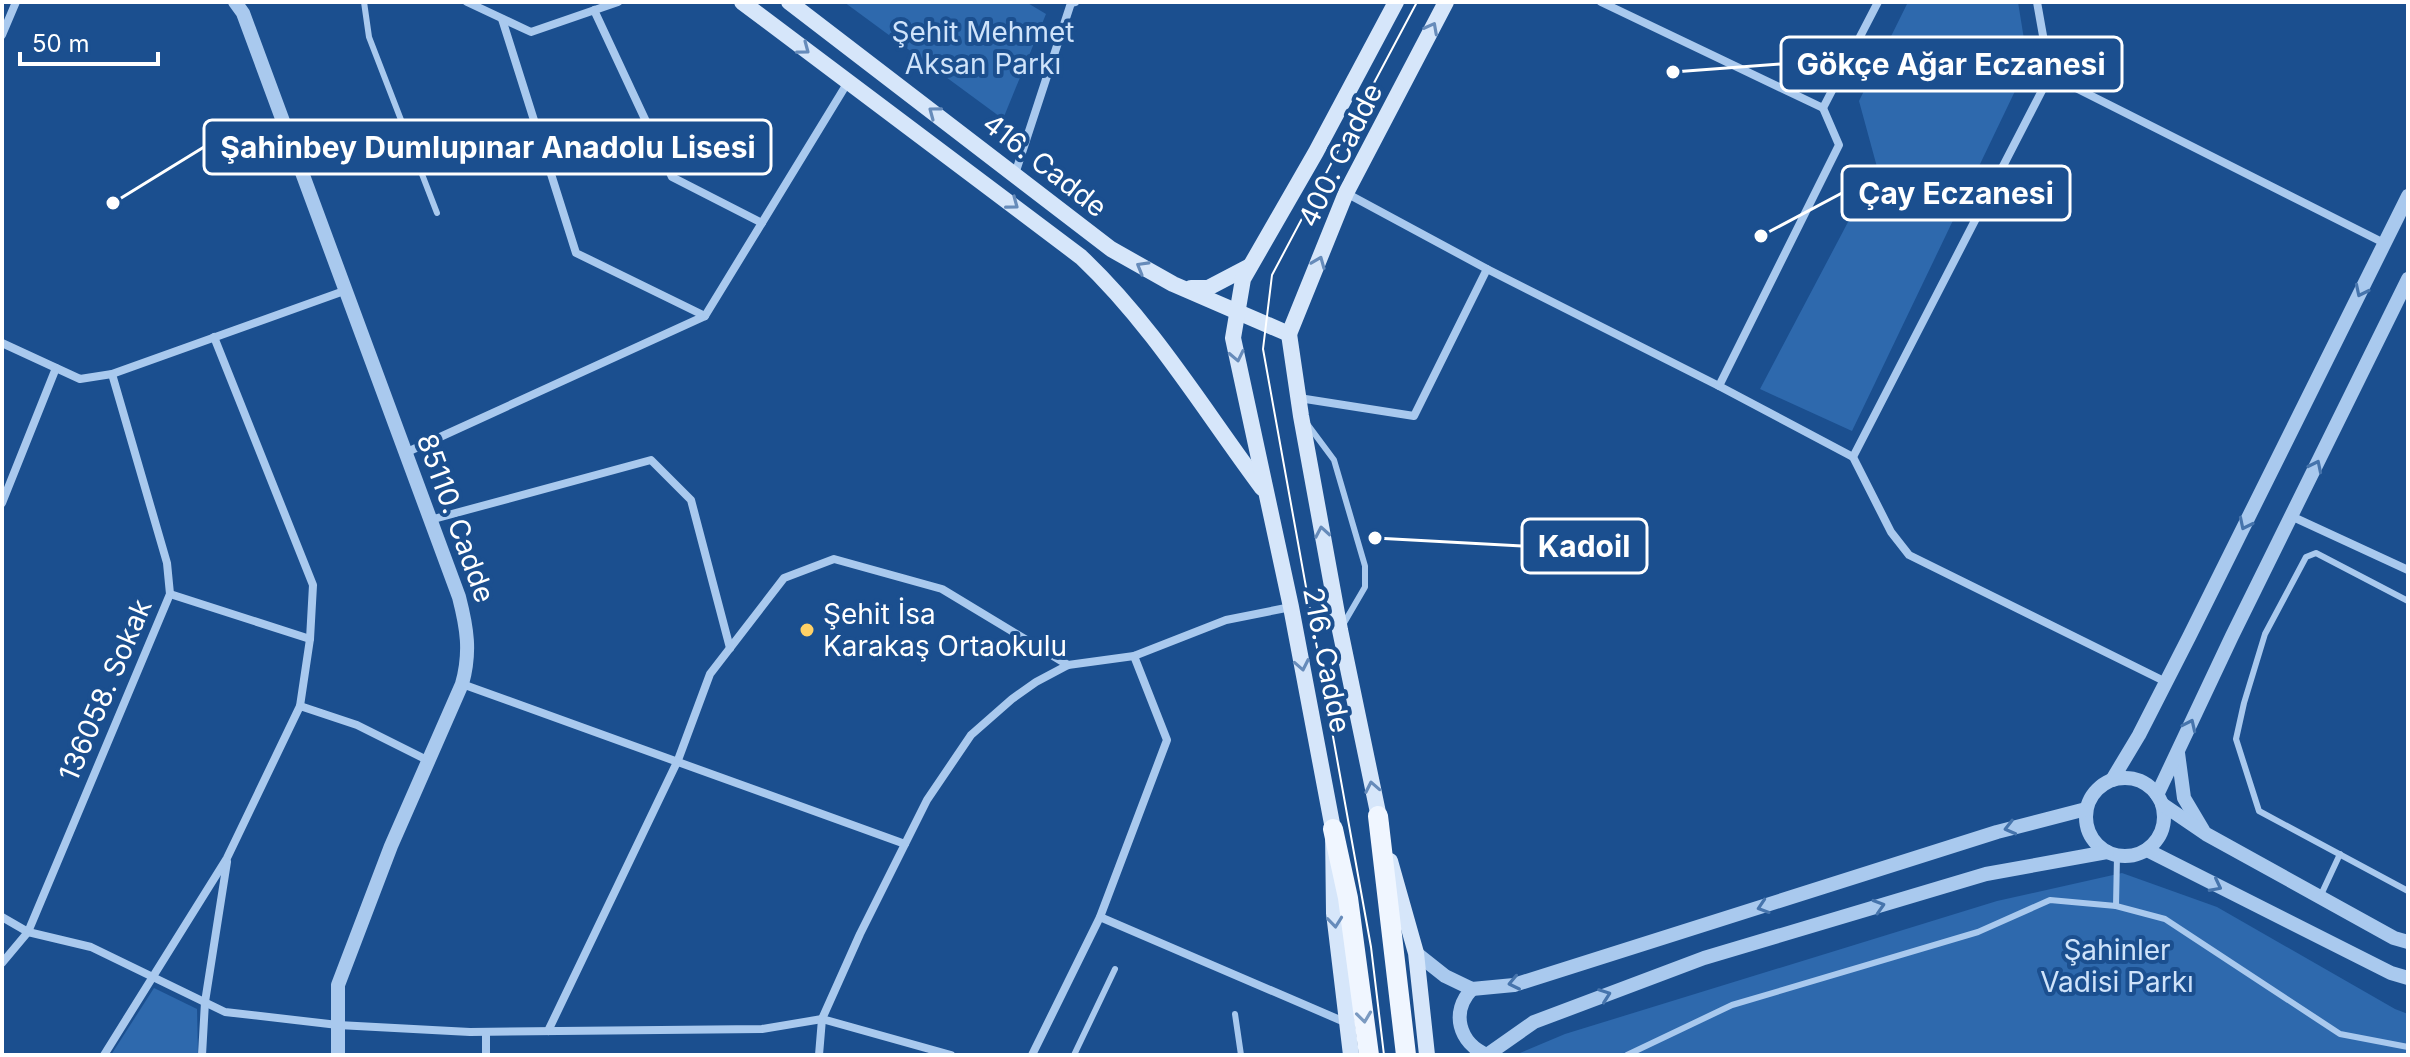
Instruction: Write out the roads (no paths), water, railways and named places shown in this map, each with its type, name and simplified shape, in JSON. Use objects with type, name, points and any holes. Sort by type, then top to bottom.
[{"type":"main road","points":[[742,2],[1056,238],[1111,285],[1180,372],[1266,493]]},
{"type":"main road","name":"416. Cadde","points":[[789,2],[1111,249],[1173,284],[1289,334]]},
{"type":"main road","name":"400. Cadde","points":[[1247,272],[1316,152],[1396,2]]},
{"type":"main road","name":"400. Cadde","points":[[1289,334],[1346,193],[1446,2]]},
{"type":"main road","points":[[1173,284],[1208,288],[1247,272]]},
{"type":"main road","name":"216. Cadde","points":[[1247,272],[1233,338],[1291,607],[1333,829],[1334,913],[1351,1055]]},
{"type":"main road","name":"216. Cadde","points":[[1289,334],[1340,630],[1378,816],[1416,953],[1427,1055]]},
{"type":"main road","points":[[1378,816],[1406,1055]]},
{"type":"main road","points":[[1333,829],[1348,898],[1369,1055]]},
{"type":"street","points":[[2,35],[16,2]]},
{"type":"street","name":"85110. Cadde","points":[[235,2],[243,13],[459,597],[469,633],[468,664],[462,684],[380,872],[338,985],[338,1055]]},
{"type":"street","points":[[467,2],[531,32],[618,2]]},
{"type":"street","points":[[1015,175],[1072,2]]},
{"type":"street","points":[[1601,2],[1823,108],[1839,145],[1719,386]]},
{"type":"street","points":[[1823,108],[1878,2]]},
{"type":"street","points":[[1853,457],[2050,75],[2037,2]]},
{"type":"street","points":[[594,10],[672,177],[762,223]]},
{"type":"street","points":[[502,19],[576,253],[705,316]]},
{"type":"street","points":[[2050,75],[2384,243]]},
{"type":"street","points":[[405,453],[705,316],[848,81]]},
{"type":"street","points":[[1346,193],[1853,457],[1891,532],[1909,555],[2166,682]]},
{"type":"street","points":[[2112,780],[2166,682],[2408,196]]},
{"type":"street","points":[[1299,398],[1414,416],[1487,269]]},
{"type":"street","points":[[1472,989],[1463,1002],[1460,1025],[1466,1040],[1487,1055],[1534,1022],[1704,958],[1986,874],[2112,854],[2128,856],[2147,850],[2163,825],[2160,800],[2177,752],[2408,279]]},
{"type":"street","points":[[2,343],[80,379],[112,374],[344,291]]},
{"type":"street","points":[[104,1055],[227,858],[300,706],[310,639],[313,585],[214,337]]},
{"type":"street","points":[[2,503],[56,368]]},
{"type":"street","name":"136058. Sokak","points":[[2,963],[28,932],[170,594],[167,563],[112,374]]},
{"type":"street","points":[[430,520],[651,460],[691,500],[730,648]]},
{"type":"street","points":[[2291,516],[2408,570]]},
{"type":"street","points":[[548,1031],[678,760],[710,674],[784,578],[834,559],[942,589],[1068,665]]},
{"type":"street","points":[[170,594],[310,639]]},
{"type":"street","points":[[819,1055],[822,1019],[860,934],[927,800],[971,735],[1012,699],[1068,665],[1134,656],[1226,620],[1291,607]]},
{"type":"street","points":[[1032,1055],[1100,917],[1167,740],[1134,656]]},
{"type":"street","points":[[462,684],[905,844]]},
{"type":"street","points":[[300,706],[357,725],[427,760]]},
{"type":"street","points":[[2177,752],[2184,798],[2206,834]]},
{"type":"street","points":[[2112,854],[2092,839],[2086,809],[2095,791],[2112,780],[2132,778],[2142,782],[2160,800],[2206,834],[2394,938],[2408,942]]},
{"type":"street","points":[[1416,953],[1445,976],[1472,989],[1514,985],[1997,832],[2086,809]]},
{"type":"street","points":[[2147,850],[2391,973],[2408,978]]},
{"type":"street","points":[[202,1055],[205,1002],[227,858]]},
{"type":"street","points":[[2,917],[28,932],[91,947],[225,1012],[338,1025],[486,1032],[762,1029],[822,1019],[951,1055]]},
{"type":"street","points":[[1100,917],[1348,1024]]},
{"type":"street","points":[[486,1032],[486,1055]]},
{"type":"lane","points":[[364,2],[369,37],[437,213]]},
{"type":"lane","points":[[1301,416],[1334,460],[1365,566],[1365,587],[1340,630]]},
{"type":"lane","points":[[2408,601],[2316,553],[2306,557],[2265,634],[2236,739],[2259,811],[2408,891]]},
{"type":"lane","points":[[2112,854],[2116,906]]},
{"type":"lane","points":[[2320,897],[2340,854]]},
{"type":"lane","points":[[1627,1055],[1732,1005],[1978,932],[2050,900],[2116,906],[2165,919],[2340,1034],[2408,1047]]},
{"type":"lane","points":[[1074,1055],[1115,969]]},
{"type":"lane","points":[[1235,1014],[1241,1055]]},
{"type":"tram line","points":[[1384,1055],[1371,947],[1263,349],[1272,275],[1417,2]]},
{"type":"place","name":"Gökçe Ağar Eczanesi","points":[[1673,72]]},
{"type":"place","name":"Şahinbey Dumlupınar Anadolu Lisesi","points":[[113,203]]},
{"type":"place","name":"Çay Eczanesi","points":[[1761,236]]},
{"type":"place","name":"Kadoil","points":[[1375,538]]},
{"type":"place","name":"Şehit İsa Karakaş Ortaokulu","points":[[807,630]]},
{"type":"park label","name":"Şehit Mehmet Aksan Parkı","points":[[983,48]]},
{"type":"park label","name":"Şahinler Vadisi Parkı","points":[[2117,966]]}]
